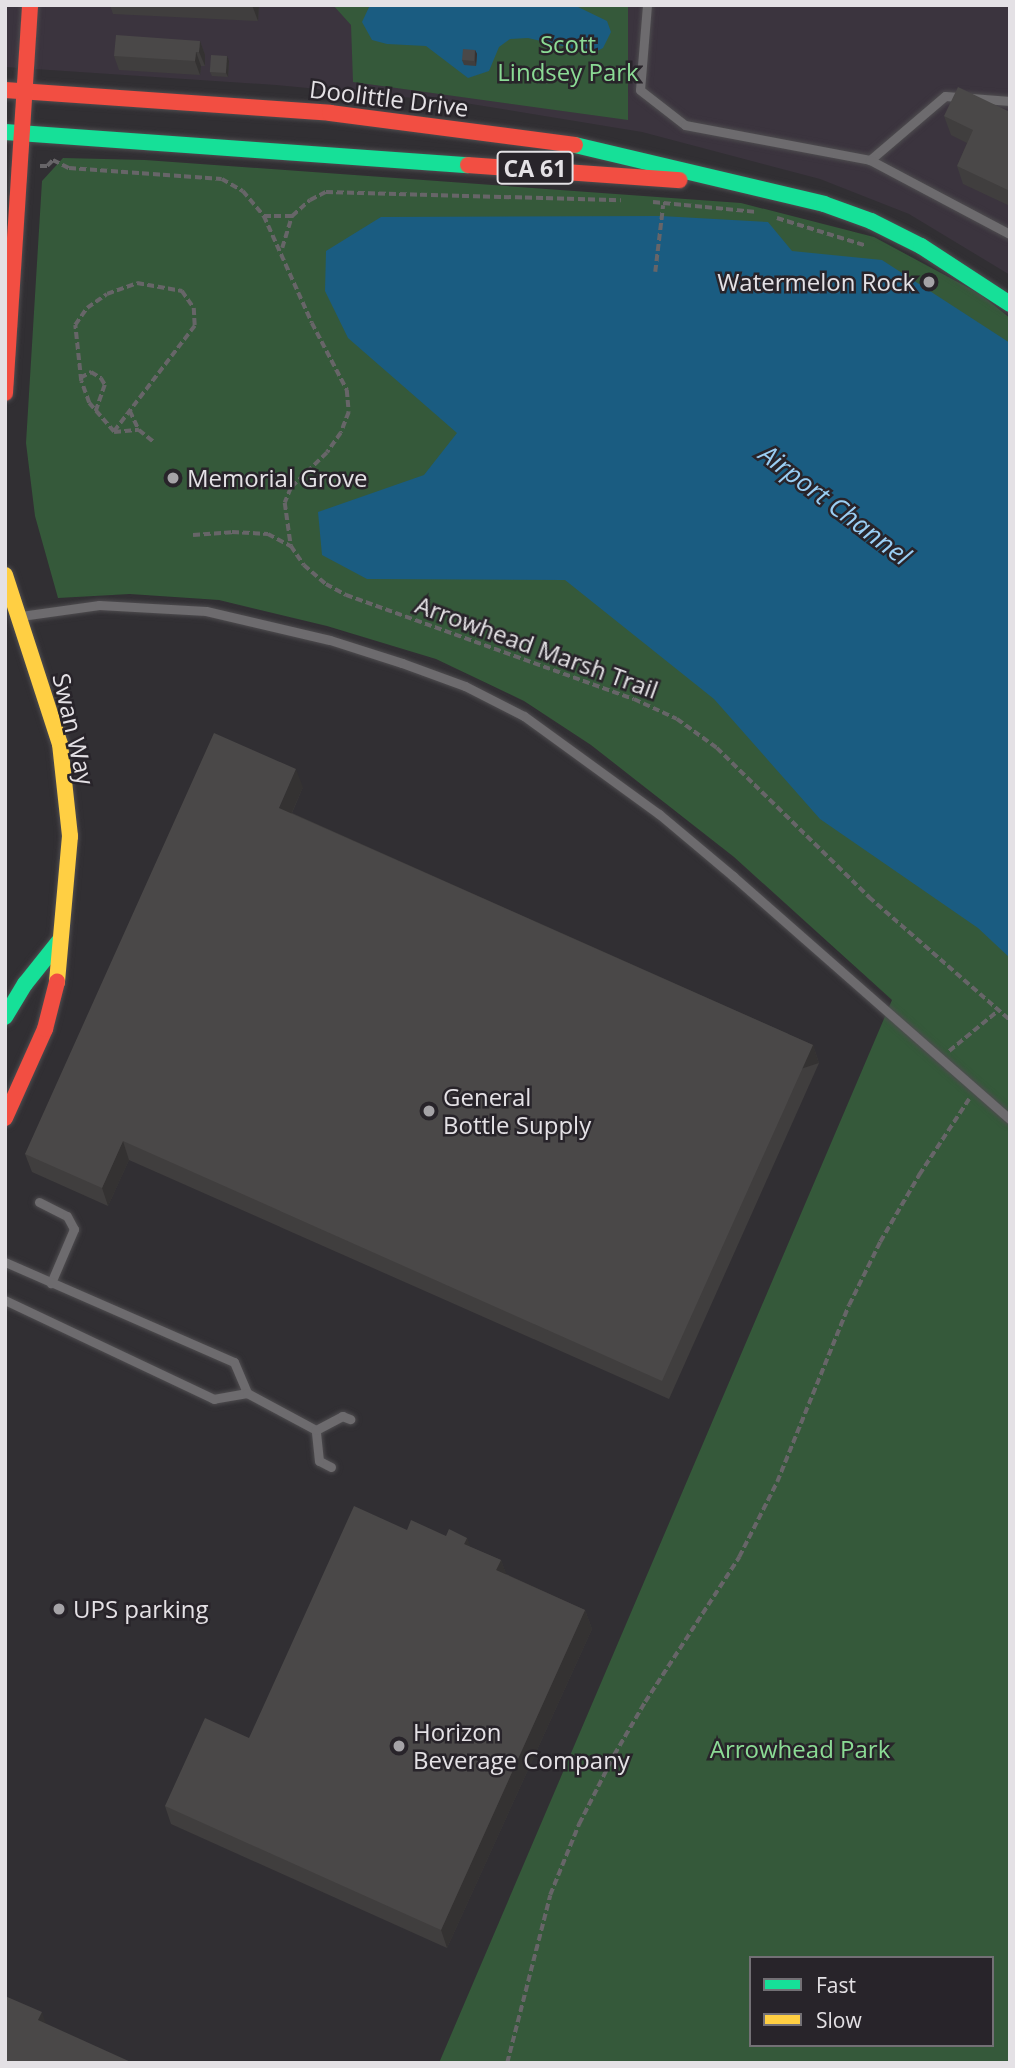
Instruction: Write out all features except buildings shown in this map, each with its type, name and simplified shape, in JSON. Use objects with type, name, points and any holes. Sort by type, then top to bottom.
[{"type":"main road","points":[[5,393],[13,133],[24,92],[30,5]]},
{"type":"main road","name":"Doolittle Drive","points":[[5,90],[330,113],[594,146],[762,188],[871,221],[921,246],[1010,304]]},
{"type":"main road","name":"Doolittle Drive","points":[[13,133],[466,163],[762,188]]},
{"type":"main road","name":"Swan Way","points":[[5,575],[60,744],[70,836],[56,995],[46,1029],[5,1118]]},
{"type":"main road","points":[[5,1017],[25,984],[60,940]]},
{"type":"lane","points":[[647,5],[640,90],[685,125],[870,160],[1010,234]]},
{"type":"lane","points":[[870,160],[945,96],[1010,101]]},
{"type":"lane","points":[[20,616],[99,605],[206,611],[330,640],[465,686],[524,716],[659,814],[1010,1119]]},
{"type":"lane","points":[[39,1202],[67,1216],[74,1229],[51,1283]]},
{"type":"lane","points":[[5,1262],[234,1362],[247,1393]]},
{"type":"lane","points":[[5,1300],[214,1399],[247,1393],[316,1430]]},
{"type":"lane","points":[[316,1430],[342,1416],[350,1419]]},
{"type":"lane","points":[[316,1430],[318,1461],[331,1467]]},
{"type":"path","points":[[53,160],[69,168],[222,179],[243,191],[264,216],[302,302],[347,390],[349,412],[341,433],[327,453],[291,488],[285,503],[291,546]]},
{"type":"path","points":[[281,250],[292,216],[310,200],[326,192],[628,201]]},
{"type":"path","points":[[642,201],[762,213]]},
{"type":"path","points":[[655,272],[663,204]]},
{"type":"path","points":[[264,216],[292,216]]},
{"type":"path","points":[[775,217],[875,248]]},
{"type":"path","points":[[137,283],[182,291],[194,308],[195,326],[114,432],[89,403],[80,378],[75,326],[87,308],[107,294],[137,283]]},
{"type":"path","points":[[80,378],[91,372],[101,378],[106,386],[96,411]]},
{"type":"path","points":[[131,411],[139,430],[154,442]]},
{"type":"path","points":[[114,432],[139,430]]},
{"type":"path","points":[[193,535],[232,532],[268,534],[291,546]]},
{"type":"path","name":"Arrowhead Marsh Trail","points":[[291,546],[312,572],[346,595],[634,699],[677,719],[717,748],[859,888],[1010,1020]]},
{"type":"path","points":[[940,1059],[999,1010]]},
{"type":"path","points":[[507,2063],[550,1895],[579,1824],[645,1702],[739,1557],[777,1482],[844,1318],[880,1242],[919,1175],[976,1089]]},
{"type":"shaded area","points":[[5,5],[1010,5],[1010,275],[909,214],[820,179],[642,132],[465,103],[276,85],[5,67]]},
{"type":"green space","name":"Scott Lindsey Park","points":[[333,5],[628,5],[628,120],[353,82],[351,25]]},
{"type":"green space","name":"Arrowhead Park","points":[[63,158],[145,160],[741,203],[874,237],[980,294],[1010,318],[1010,2063],[439,2063],[892,1000],[734,857],[591,745],[524,701],[436,659],[327,626],[219,600],[130,594],[58,598],[35,516],[26,443],[42,181]]},
{"type":"water","points":[[370,5],[574,5],[607,21],[611,32],[603,48],[593,53],[528,38],[510,39],[499,47],[489,71],[468,78],[426,46],[387,44],[372,40],[362,22]]},
{"type":"water","name":"Airport Channel","points":[[661,216],[768,222],[792,251],[882,260],[1010,343],[1010,958],[978,928],[820,819],[714,699],[565,580],[367,579],[322,555],[318,512],[424,475],[457,433],[348,338],[325,291],[326,251],[381,217]]},
{"type":"traffic: fast","points":[[5,132],[468,165]]},
{"type":"traffic: fast","points":[[575,145],[824,204],[871,221],[921,246],[1010,304]]},
{"type":"traffic: fast","points":[[5,1017],[25,984],[60,940]]},
{"type":"traffic: slow","points":[[5,575],[60,744],[70,836],[57,982]]},
{"type":"traffic: jam","points":[[5,393],[30,5]]},
{"type":"traffic: jam","points":[[5,90],[330,113],[575,145]]},
{"type":"traffic: jam","points":[[468,165],[679,180]]},
{"type":"traffic: jam","points":[[5,1118],[45,1029],[57,982]]},
{"type":"place","name":"Watermelon Rock","points":[[929,282]]},
{"type":"place","name":"Memorial Grove","points":[[173,478]]},
{"type":"place","name":"General Bottle Supply","points":[[429,1111]]},
{"type":"place","name":"UPS parking","points":[[59,1609]]},
{"type":"place","name":"Horizon Beverage Company","points":[[399,1746]]}]
